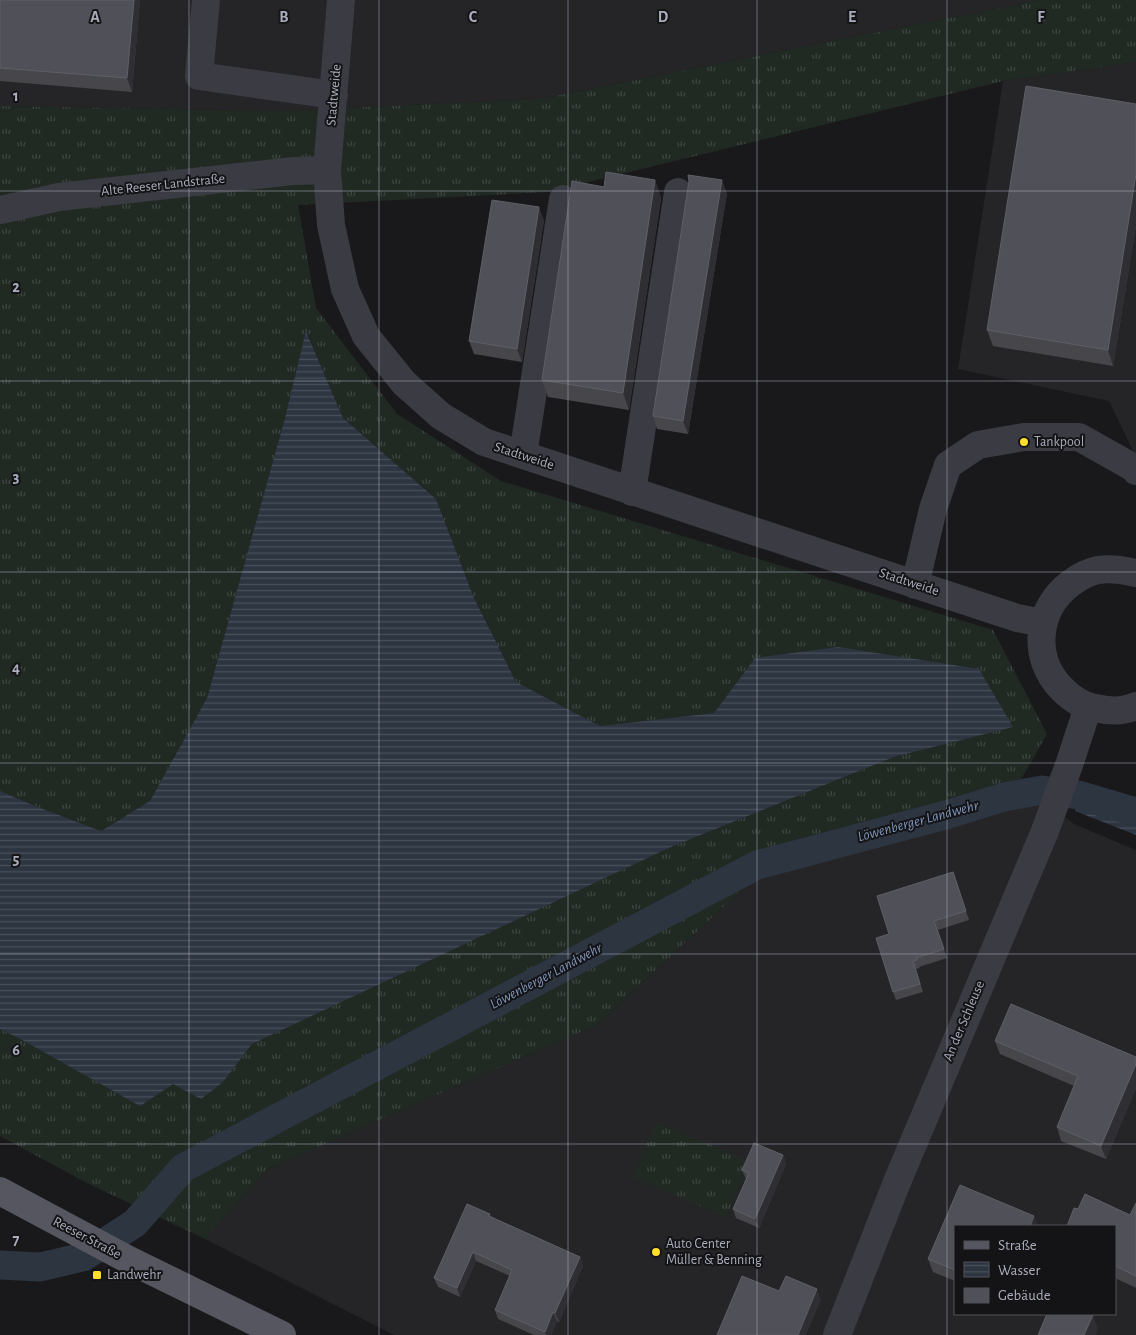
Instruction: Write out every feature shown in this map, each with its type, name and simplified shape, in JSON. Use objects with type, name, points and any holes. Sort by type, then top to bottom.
[{"type":"main road","name":"Reeser Straße","points":[[0,1191],[129,1260],[282,1335]]},
{"type":"street","points":[[206,0],[199,76],[334,95]]},
{"type":"street","name":"Stadtweide","points":[[341,0],[328,170],[331,225],[345,289],[366,336],[404,383],[441,416],[484,442],[1017,618],[1043,623]]},
{"type":"street","name":"Alte Reeser Landstraße","points":[[0,210],[59,197],[293,171],[328,170]]},
{"type":"street","points":[[632,492],[678,192]]},
{"type":"street","points":[[523,455],[563,199]]},
{"type":"street","points":[[915,584],[933,509],[948,466],[978,445],[1024,437],[1079,437],[1134,468],[1136,471]]},
{"type":"street","points":[[1136,573],[1116,569],[1097,570],[1078,577],[1062,589],[1050,604],[1043,623],[1041,644],[1045,664],[1055,682],[1070,697],[1088,707],[1110,711],[1136,706]]},
{"type":"street","name":"An der Schleuse","points":[[838,1335],[897,1182],[1045,831],[1088,707]]},
{"type":"shaded area","points":[[0,0],[1041,0],[539,99],[281,111],[0,106]]},
{"type":"shaded area","points":[[1136,62],[1136,457],[1109,401],[958,369],[1003,81]]},
{"type":"shaded area","points":[[1020,781],[1074,824],[1136,850],[1136,1335],[394,1335],[205,1239],[268,1169],[597,1025],[795,840]]},
{"type":"green space","points":[[1041,0],[1136,0],[1136,62],[1003,81],[547,192],[298,205],[316,308],[397,414],[501,481],[993,630],[1047,734],[1020,781],[795,840],[597,1025],[268,1169],[205,1239],[87,1183],[0,1136],[0,1029],[26,1042],[173,1084],[223,1082],[251,1044],[671,847],[894,757],[1012,727],[755,658],[714,713],[600,726],[516,682],[474,598],[436,499],[343,418],[307,332],[207,698],[150,801],[101,831],[0,791],[0,106],[281,111],[539,99]]},
{"type":"green space","points":[[656,1122],[749,1161],[726,1217],[633,1177]]},
{"type":"water","points":[[306,331],[343,418],[436,499],[474,598],[516,682],[600,726],[714,713],[755,658],[838,647],[979,669],[1013,727],[894,757],[671,847],[252,1044],[223,1082],[201,1099],[173,1084],[140,1106],[0,1029],[0,791],[101,831],[150,801],[207,698],[285,418]]},
{"type":"water","points":[[1086,786],[1136,797],[1136,835],[1075,811]]},
{"type":"building","points":[[0,0],[134,0],[127,78],[0,68]]},
{"type":"building","points":[[1026,86],[1136,104],[1136,174],[1108,350],[987,330]]},
{"type":"building","points":[[606,172],[655,180],[623,393],[542,380],[572,181],[604,187]]},
{"type":"building","points":[[688,175],[722,180],[683,421],[653,416],[689,181]]},
{"type":"building","points":[[492,200],[539,207],[517,349],[469,341]]},
{"type":"building","points":[[953,872],[966,911],[934,921],[944,949],[916,958],[917,960],[913,961],[920,984],[893,992],[876,938],[889,934],[877,896]]},
{"type":"building","points":[[1011,1004],[1136,1057],[1136,1064],[1101,1146],[1057,1127],[1078,1076],[995,1041]]},
{"type":"building","points":[[754,1143],[783,1155],[755,1219],[733,1209],[749,1173],[742,1170]]},
{"type":"building","points":[[960,1185],[1034,1216],[1030,1225],[954,1225],[954,1270],[928,1259]]},
{"type":"building","points":[[1085,1194],[1130,1215],[1136,1203],[1136,1276],[1116,1266],[1116,1225],[1067,1225],[1074,1208],[1078,1209]]},
{"type":"building","points":[[467,1204],[490,1214],[489,1216],[580,1257],[545,1332],[495,1310],[512,1270],[473,1252],[457,1288],[434,1278]]},
{"type":"building","points":[[742,1276],[779,1291],[786,1276],[817,1289],[798,1335],[717,1335]]},
{"type":"building","points":[[1047,1315],[1093,1315],[1084,1335],[1038,1335]]},
{"type":"waterway","name":"Löwenberger Landwehr","points":[[0,1265],[40,1267],[83,1257],[135,1223],[183,1168],[757,865],[949,814],[1004,797],[1042,790],[1078,795],[1136,812]]},
{"type":"place","name":"Tankpool","points":[[1024,442]]},
{"type":"place","name":"Auto Center Müller & Benning","points":[[656,1252]]},
{"type":"place","name":"Landwehr","points":[[97,1275]]}]
